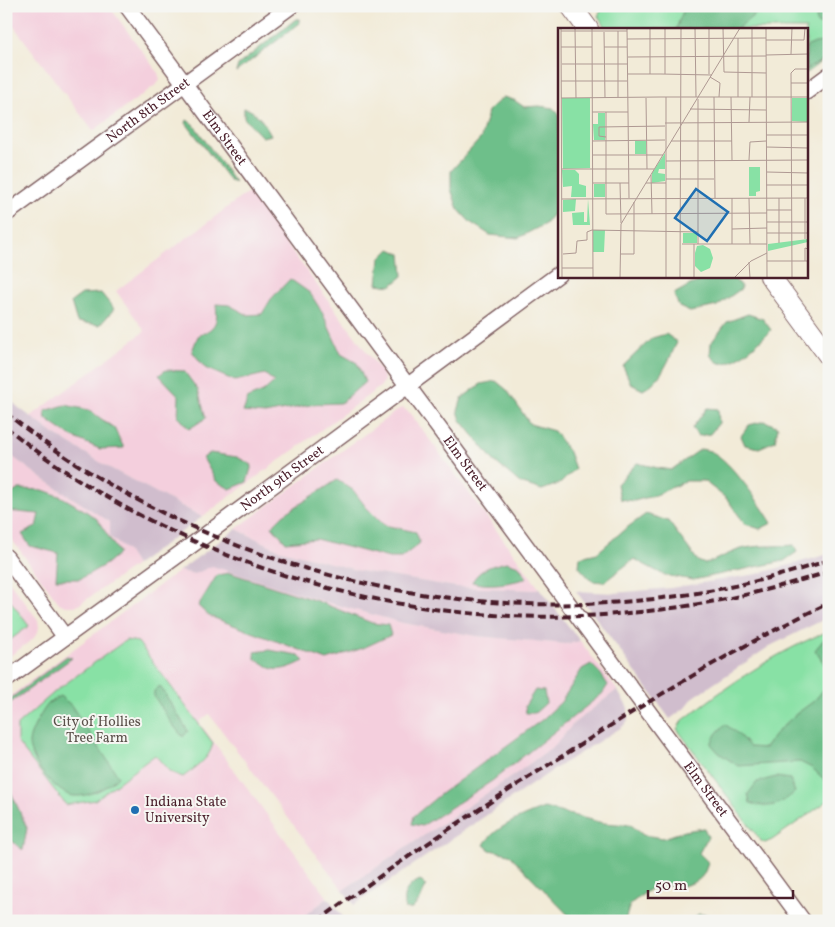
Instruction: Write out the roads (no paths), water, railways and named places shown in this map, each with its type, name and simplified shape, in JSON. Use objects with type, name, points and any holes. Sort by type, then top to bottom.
[{"type":"street","name":"Elm Street","points":[[127,6],[803,921]]},
{"type":"street","name":"North 8th Street","points":[[6,214],[291,6]]},
{"type":"street","points":[[571,6],[587,28]]},
{"type":"street","points":[[808,91],[829,75]]},
{"type":"street","name":"North 9th Street","points":[[6,680],[558,275]]},
{"type":"street","points":[[771,278],[829,356]]},
{"type":"street","points":[[6,557],[65,637]]},
{"type":"railway","points":[[6,413],[95,476],[192,526],[293,565],[399,590],[507,603],[616,602],[724,588],[829,560]]},
{"type":"railway","points":[[6,427],[67,472],[133,511],[203,545],[276,572],[351,594],[428,608],[504,616],[580,616],[625,613],[692,605],[735,597],[829,572]]},
{"type":"railway","points":[[318,921],[444,833],[635,711],[730,654],[829,603]]},
{"type":"place","name":"Indiana State University","points":[[135,810]]},
{"type":"park label","name":"City of Hollies Tree Farm","points":[[97,730]]}]
